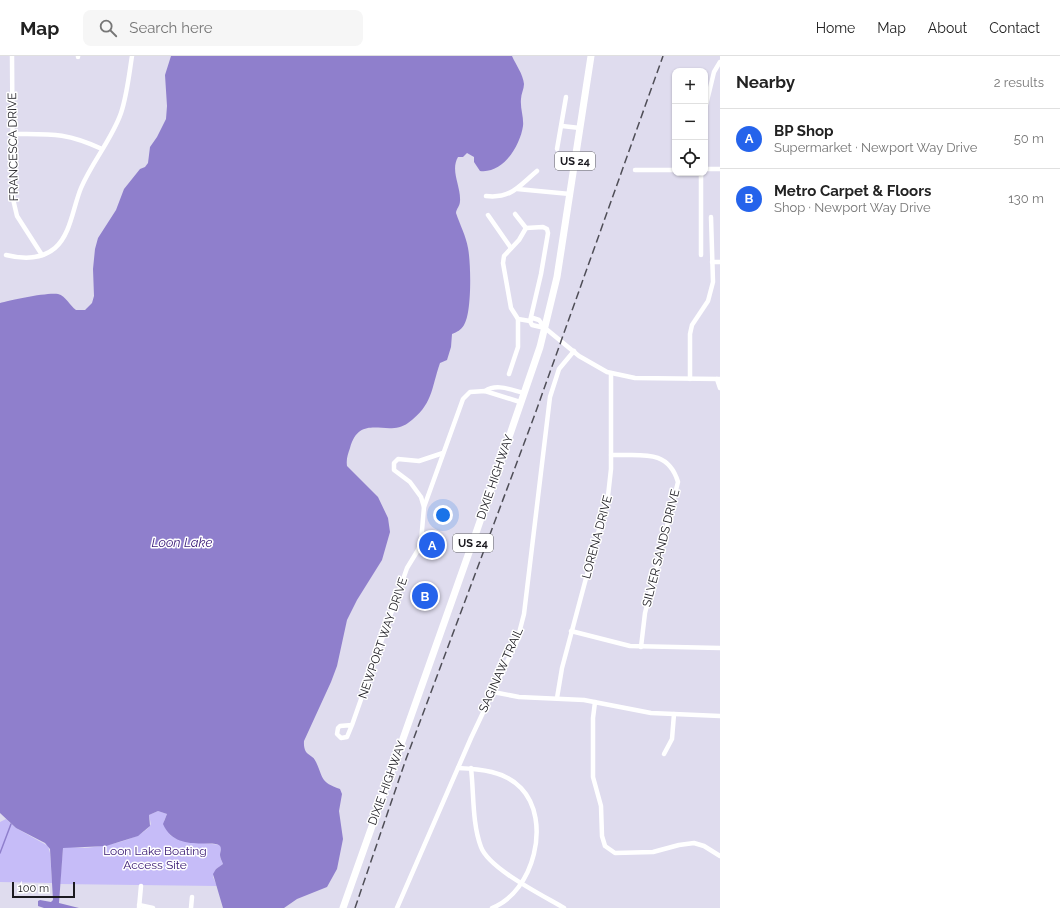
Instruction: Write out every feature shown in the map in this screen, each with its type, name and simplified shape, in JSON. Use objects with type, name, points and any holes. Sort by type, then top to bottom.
[{"type":"main road","name":"DIXIE HIGHWAY","points":[[343,908],[475,537],[545,328],[557,277],[591,56]]},
{"type":"street","name":"FRANCESCA DRIVE","points":[[12,56],[12,199],[17,216],[42,255]]},
{"type":"street","points":[[6,255],[21,258],[42,255],[54,249],[66,234],[80,189],[121,114],[132,56]]},
{"type":"street","points":[[706,104],[714,72],[720,62]]},
{"type":"street","points":[[557,149],[566,97]]},
{"type":"street","points":[[562,126],[580,128]]},
{"type":"street","points":[[12,134],[61,134],[80,139],[102,149]]},
{"type":"street","points":[[708,169],[720,169]]},
{"type":"street","points":[[635,170],[672,170]]},
{"type":"street","points":[[486,196],[503,197],[517,189],[537,171]]},
{"type":"street","points":[[701,176],[701,255]]},
{"type":"street","points":[[517,189],[570,194]]},
{"type":"street","points":[[515,214],[526,228]]},
{"type":"street","points":[[488,215],[511,248]]},
{"type":"street","points":[[690,379],[690,334],[692,325],[708,301],[713,282],[711,217]]},
{"type":"street","points":[[526,228],[543,227],[548,231],[541,274],[530,321]]},
{"type":"street","points":[[509,374],[518,347],[518,320],[511,308],[509,290],[503,270],[504,256],[519,240],[526,228]]},
{"type":"street","points":[[712,262],[720,262]]},
{"type":"street","points":[[518,320],[530,321],[533,318],[539,320],[545,328],[590,364],[611,373],[635,378],[719,379],[720,388]]},
{"type":"street","name":"SAGINAW TRAIL","points":[[397,908],[458,768],[517,641],[522,625],[551,392],[559,369],[574,352]]},
{"type":"street","name":"LORENA DRIVE","points":[[557,698],[562,668],[571,631],[608,496],[611,455],[611,373]]},
{"type":"street","name":"NEWPORT WAY DRIVE","points":[[352,725],[406,572],[421,542],[424,506],[463,399],[470,392],[485,391],[490,388],[498,387],[524,393]]},
{"type":"street","points":[[485,391],[490,394],[520,402]]},
{"type":"street","points":[[424,506],[421,497],[410,482],[394,470],[394,463],[398,459],[419,461],[443,454]]},
{"type":"street","name":"SILVER SANDS DRIVE","points":[[611,455],[655,456],[663,459],[669,464],[678,482],[644,613],[640,647]]},
{"type":"street","points":[[571,631],[616,643],[640,647],[720,648]]},
{"type":"street","points":[[493,692],[509,696],[557,698],[595,702],[651,713],[720,716]]},
{"type":"street","points":[[595,702],[593,718],[593,777],[601,806],[602,836],[605,846],[615,853],[653,852],[679,845],[694,843],[704,846],[720,856]]},
{"type":"street","points":[[664,754],[672,739],[674,714]]},
{"type":"street","points":[[458,768],[483,769],[510,779],[520,787],[530,801],[534,810],[536,842],[529,870],[522,883],[511,897],[492,908]]},
{"type":"street","points":[[471,768],[481,848],[493,863],[522,883],[564,908]]},
{"type":"street","points":[[142,886],[139,907],[153,908]]},
{"type":"street","points":[[191,908],[192,897]]},
{"type":"street","points":[[397,908],[402,908]]},
{"type":"green space","name":"Loon Lake Boating Access Site","points":[[158,811],[167,814],[164,821],[170,835],[179,840],[220,845],[220,857],[223,864],[216,869],[213,877],[217,886],[60,884],[63,848],[85,848],[121,842],[147,830],[151,824],[149,815]]},
{"type":"green space","points":[[6,819],[16,828],[48,846],[50,853],[52,883],[0,882],[0,822]]},
{"type":"water","name":"Loon Lake","points":[[171,56],[512,56],[521,73],[524,84],[521,97],[523,126],[514,150],[503,163],[496,168],[488,171],[480,171],[474,162],[474,157],[467,153],[463,157],[458,157],[456,162],[455,173],[460,201],[456,213],[468,248],[470,299],[467,319],[459,331],[452,334],[451,347],[447,360],[440,363],[433,389],[427,403],[416,416],[408,423],[400,427],[367,428],[360,431],[355,437],[348,454],[347,466],[378,497],[388,518],[390,532],[382,560],[357,600],[347,620],[337,666],[304,741],[305,750],[315,759],[326,782],[340,789],[342,794],[339,811],[343,839],[337,869],[327,887],[297,899],[284,908],[223,908],[213,874],[216,869],[223,864],[220,856],[220,846],[210,843],[185,842],[177,839],[169,833],[163,824],[167,814],[158,811],[149,815],[150,826],[138,836],[106,846],[63,848],[59,903],[79,908],[44,908],[38,906],[38,901],[51,902],[53,900],[50,849],[45,843],[16,828],[0,813],[0,303],[46,294],[58,294],[61,295],[76,310],[85,310],[92,303],[94,296],[93,269],[95,249],[98,238],[116,210],[124,189],[140,169],[145,167],[148,163],[150,147],[166,119],[167,106],[165,75]]},
{"type":"waterway","points":[[0,853],[11,824]]},
{"type":"railway","points":[[355,908],[406,759],[535,414],[663,56]]},
{"type":"place","name":"BP Shop","points":[[432,545]]},
{"type":"place","name":"Metro Carpet & Floors","points":[[425,596]]}]
